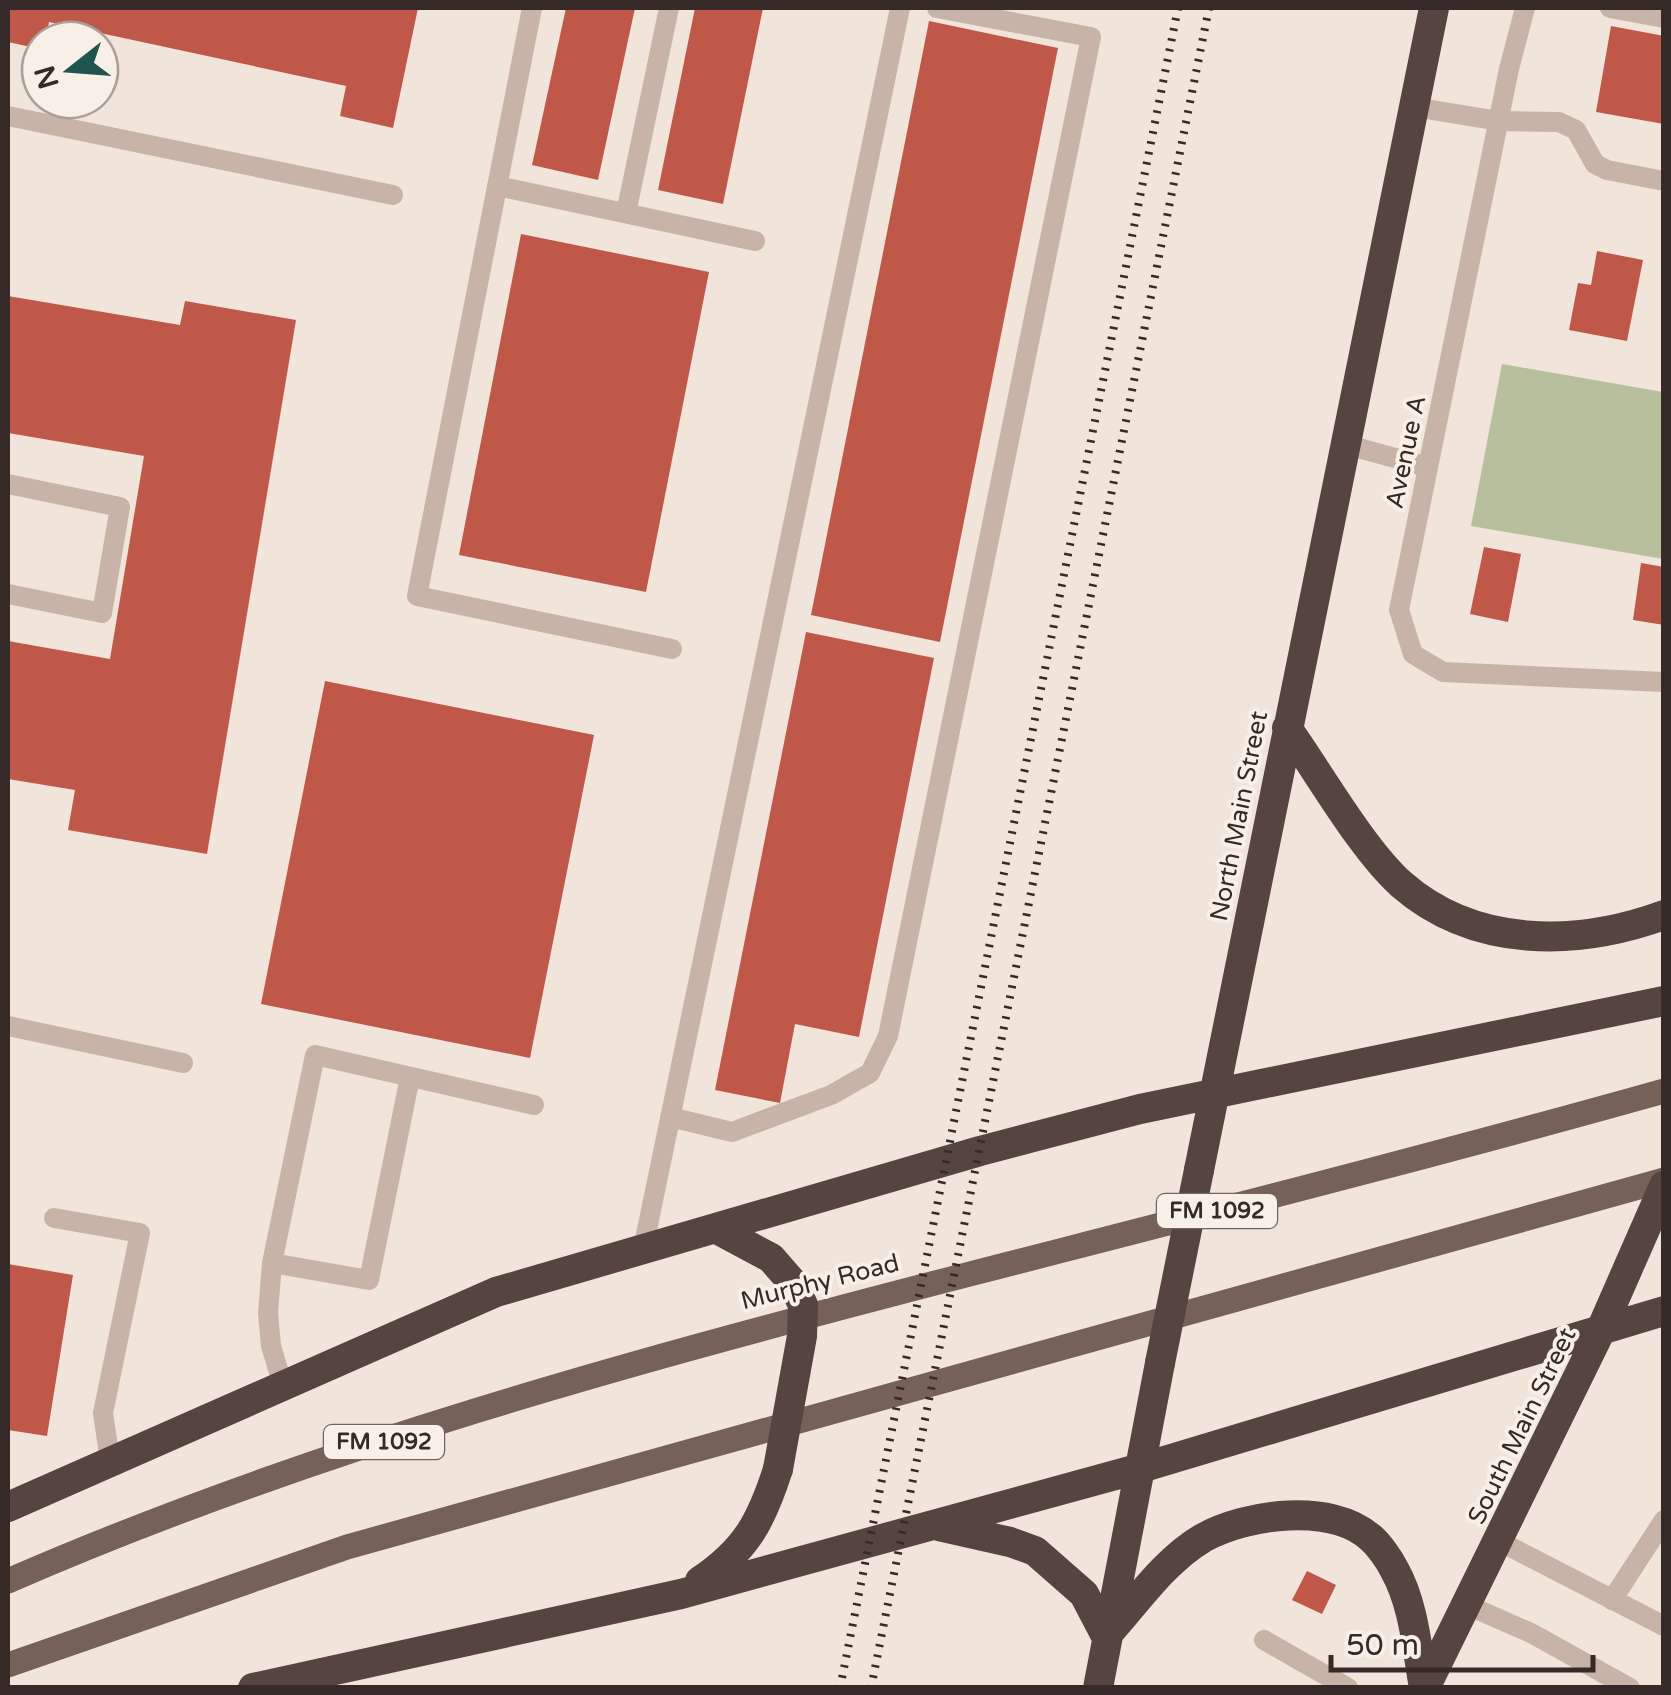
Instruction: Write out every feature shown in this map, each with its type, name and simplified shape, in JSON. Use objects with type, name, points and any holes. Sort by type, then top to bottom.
[{"type":"highway","name":"North Main Street","points":[[1098,1688],[1212,1095],[1434,8]]},
{"type":"highway","points":[[1287,728],[1399,882],[1441,914],[1503,935],[1566,937],[1632,927],[1664,915]]},
{"type":"highway","points":[[8,1507],[496,1292],[980,1151],[1140,1109],[1664,1002]]},
{"type":"highway","name":"South Main Street","points":[[1425,1688],[1600,1332],[1664,1183]]},
{"type":"highway","points":[[681,1594],[725,1564],[750,1538],[766,1504],[778,1470],[802,1336],[803,1306],[792,1282],[772,1258],[715,1228]]},
{"type":"highway","points":[[253,1688],[681,1594],[1141,1468],[1664,1311]]},
{"type":"highway","points":[[933,1525],[1010,1542],[1035,1552],[1084,1594],[1106,1636],[1162,1570],[1202,1538],[1242,1522],[1288,1514],[1335,1520],[1370,1537],[1394,1570],[1410,1610],[1425,1688]]},
{"type":"main road","name":"Murphy Road","points":[[8,1581],[103,1540],[225,1495],[465,1414],[722,1338],[1456,1149],[1664,1091]]},
{"type":"main road","points":[[8,1664],[347,1548],[1664,1183]]},
{"type":"lane","points":[[532,8],[416,596],[672,649]]},
{"type":"lane","points":[[626,214],[669,8]]},
{"type":"lane","points":[[643,1248],[900,8]]},
{"type":"lane","points":[[670,1118],[732,1132],[831,1095],[870,1073],[888,1036],[1091,37],[937,8]]},
{"type":"lane","name":"Avenue A","points":[[1524,8],[1399,610],[1413,654],[1443,672],[1664,682]]},
{"type":"lane","points":[[1610,8],[1664,18]]},
{"type":"lane","points":[[1414,108],[1498,122],[1560,122],[1576,130],[1596,164],[1607,170],[1664,181]]},
{"type":"lane","points":[[8,116],[393,195]]},
{"type":"lane","points":[[498,186],[754,241]]},
{"type":"lane","points":[[1344,444],[1428,467]]},
{"type":"lane","points":[[8,484],[120,507],[102,613],[8,594]]},
{"type":"lane","points":[[8,1026],[183,1063]]},
{"type":"lane","points":[[282,1386],[268,1313],[272,1263],[315,1055],[534,1106]]},
{"type":"lane","points":[[272,1263],[370,1280],[410,1077]]},
{"type":"lane","points":[[54,1218],[140,1233],[103,1413],[110,1461]]},
{"type":"lane","points":[[1612,1600],[1664,1520]]},
{"type":"lane","points":[[1500,1541],[1664,1626]]},
{"type":"lane","points":[[1467,1605],[1531,1633],[1630,1688]]},
{"type":"lane","points":[[1264,1640],[1348,1688]]},
{"type":"green space","points":[[1502,364],[1663,392],[1663,559],[1471,526]]},
{"type":"building","points":[[8,8],[418,8],[393,128],[340,116],[346,86],[120,37],[120,20],[20,20],[20,45],[8,42]]},
{"type":"building","points":[[566,8],[635,8],[598,180],[532,165]]},
{"type":"building","points":[[695,8],[763,8],[723,204],[658,190]]},
{"type":"building","points":[[929,21],[1058,48],[940,642],[811,615]]},
{"type":"building","points":[[1611,26],[1664,36],[1664,124],[1596,112]]},
{"type":"building","points":[[521,234],[709,272],[646,592],[459,555]]},
{"type":"building","points":[[1597,251],[1643,260],[1627,341],[1569,330],[1578,283],[1591,285]]},
{"type":"building","points":[[8,296],[180,325],[185,301],[296,320],[207,854],[68,830],[75,790],[8,779],[8,641],[110,659],[144,456],[8,433]]},
{"type":"building","points":[[1484,547],[1521,554],[1508,622],[1470,614]]},
{"type":"building","points":[[1641,563],[1664,567],[1664,625],[1633,620]]},
{"type":"building","points":[[806,632],[934,658],[859,1037],[795,1024],[780,1103],[715,1090]]},
{"type":"building","points":[[325,681],[594,735],[530,1058],[261,1004]]},
{"type":"building","points":[[8,1264],[73,1275],[47,1436],[8,1430]]},
{"type":"building","points":[[1307,1571],[1336,1585],[1322,1614],[1292,1600]]},
{"type":"railway","points":[[840,1688],[1178,8]]},
{"type":"railway","points":[[871,1688],[1209,8]]}]
